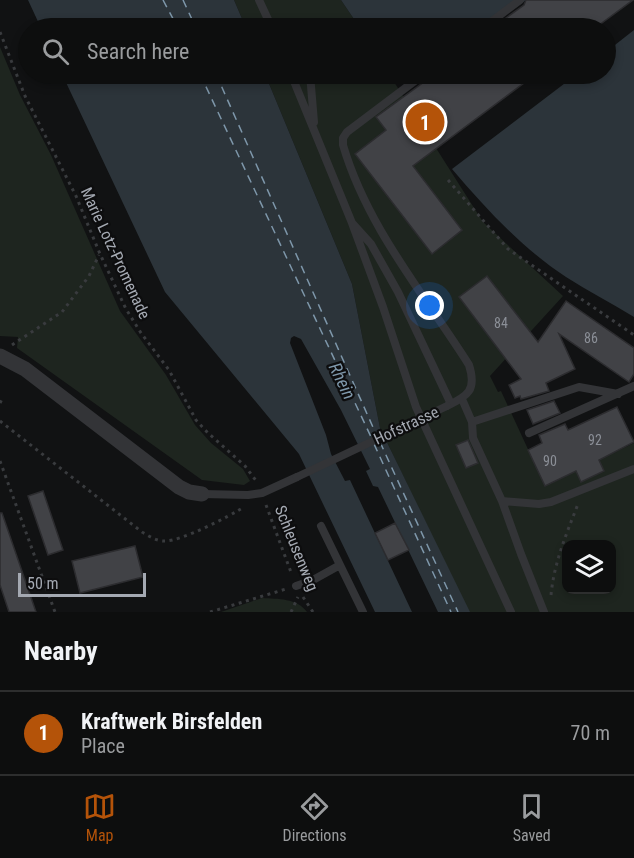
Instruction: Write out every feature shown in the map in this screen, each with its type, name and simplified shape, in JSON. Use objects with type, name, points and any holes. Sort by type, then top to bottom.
[{"type":"street","name":"Hofstrasse","points":[[5,351],[25,369],[179,487],[189,492],[202,494]]},
{"type":"lane","points":[[259,0],[267,18]]},
{"type":"lane","points":[[496,18],[520,0]]},
{"type":"lane","points":[[296,84],[315,127],[384,307],[416,407],[511,612]]},
{"type":"lane","points":[[311,84],[315,127]]},
{"type":"lane","points":[[410,84],[347,132],[343,138],[343,145],[379,230],[469,365],[472,383],[470,391],[462,399],[472,422],[473,438],[502,501],[544,612]]},
{"type":"lane","points":[[352,223],[371,244],[398,292],[449,405]]},
{"type":"lane","points":[[529,433],[634,386]]},
{"type":"lane","points":[[472,422],[579,387],[618,394]]},
{"type":"lane","name":"Hofstrasse","points":[[202,494],[262,493],[462,399]]},
{"type":"lane","points":[[502,501],[539,504],[551,502],[634,469]]},
{"type":"lane","points":[[321,526],[363,612]]},
{"type":"lane","points":[[298,589],[340,565]]},
{"type":"path","name":"Marie Lotz-Promenade","points":[[0,32],[18,76]]},
{"type":"path","name":"Marie Lotz-Promenade","points":[[21,84],[76,196],[126,309],[169,370],[196,420],[245,466],[262,493]]},
{"type":"path","points":[[448,180],[508,249],[634,335]]},
{"type":"path","points":[[5,351],[62,312],[89,276],[100,254]]},
{"type":"path","points":[[0,421],[142,532],[154,538],[165,541],[175,540],[229,516],[262,493]]},
{"type":"path","points":[[0,461],[55,612]]},
{"type":"path","points":[[550,602],[553,573],[583,490]]},
{"type":"path","name":"Schleusenweg","points":[[262,493],[298,589],[313,612]]},
{"type":"path","points":[[210,612],[298,589]]},
{"type":"path","points":[[291,612],[298,589]]},
{"type":"shaded area","points":[[234,0],[341,0],[353,18],[242,18]]},
{"type":"shaded area","points":[[0,47],[120,311],[166,375],[195,425],[211,443],[243,469],[250,481],[244,485],[202,480],[17,348],[18,337],[0,336]]},
{"type":"shaded area","points":[[269,84],[395,84],[483,222],[563,296],[490,376],[498,392],[501,391],[545,486],[634,443],[634,612],[469,612],[380,428],[352,284]]},
{"type":"shaded area","points":[[262,598],[293,602],[307,612],[221,612]]},
{"type":"water","points":[[28,0],[234,0],[242,18],[36,18]]},
{"type":"water","points":[[341,0],[526,0],[502,18],[353,18]]},
{"type":"water","points":[[634,30],[634,317],[566,277],[534,254],[491,213],[452,169],[564,84],[616,84],[616,44]]},
{"type":"water","name":"Rhein","points":[[67,84],[269,84],[352,284],[380,428],[470,612],[438,612],[378,487],[373,486],[366,471],[370,469],[341,410],[301,339],[294,336],[290,343],[326,435],[331,454],[345,481],[350,480],[412,612],[375,612],[299,454],[165,292]]},
{"type":"building","points":[[526,0],[633,0],[609,18],[506,18],[524,5]]},
{"type":"building","points":[[421,84],[523,84],[413,166],[462,230],[432,254],[355,154],[386,130],[376,117]]},
{"type":"building","points":[[487,276],[538,342],[566,301],[634,348],[634,374],[629,382],[559,334],[575,369],[546,383],[549,391],[521,399],[520,396],[515,398],[509,385],[521,379],[459,297]]},
{"type":"building","points":[[554,401],[560,413],[533,424],[527,410]]},
{"type":"building","points":[[617,407],[634,442],[599,460],[604,471],[581,482],[576,471],[545,486],[528,450],[542,443],[539,435],[565,424],[568,430]]},
{"type":"building","points":[[468,440],[478,463],[466,468],[456,445]]},
{"type":"building","points":[[43,491],[63,550],[48,555],[28,496]]},
{"type":"building","points":[[0,513],[2,513],[36,612],[9,612],[0,585]]},
{"type":"building","points":[[395,523],[409,550],[388,560],[375,533]]},
{"type":"building","points":[[135,546],[143,577],[80,593],[72,561]]},
{"type":"ferry route","points":[[163,0],[173,18]]},
{"type":"ferry route","points":[[183,0],[191,18]]},
{"type":"ferry route","points":[[205,84],[372,439]]},
{"type":"ferry route","points":[[220,84],[376,434]]},
{"type":"ferry route","points":[[380,442],[458,612]]},
{"type":"ferry route","points":[[374,444],[451,612]]},
{"type":"place","name":"Kraftwerk Birsfelden","points":[[425,122]]}]
